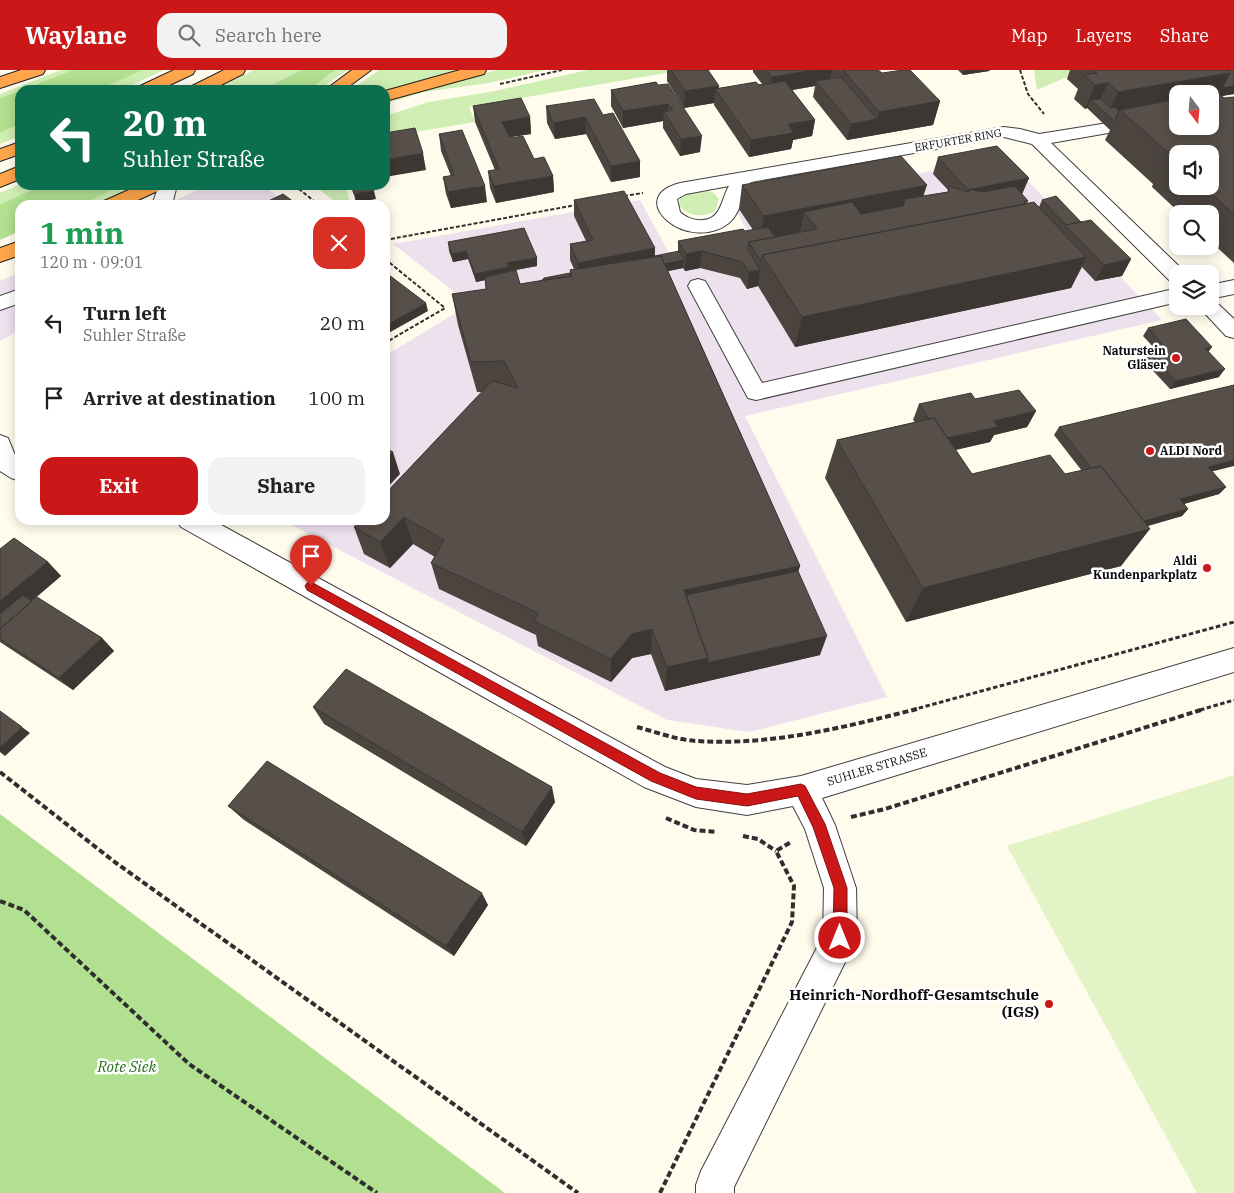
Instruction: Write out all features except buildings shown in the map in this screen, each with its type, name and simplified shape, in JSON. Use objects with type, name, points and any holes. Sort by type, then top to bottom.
[{"type":"highway","points":[[0,83],[37,70]]},
{"type":"highway","points":[[156,85],[187,70]]},
{"type":"highway","points":[[208,85],[237,70]]},
{"type":"highway","points":[[340,85],[362,70]]},
{"type":"highway","points":[[390,95],[478,70]]},
{"type":"highway","points":[[0,156],[15,149]]},
{"type":"highway","points":[[0,181],[15,174]]},
{"type":"highway","points":[[122,200],[144,190]]},
{"type":"highway","points":[[0,256],[15,249]]},
{"type":"street","name":"ERFURTER RING","points":[[680,189],[1004,132],[1029,137],[1108,128]]},
{"type":"street","points":[[1029,137],[1169,268]]},
{"type":"street","points":[[680,189],[668,197],[669,213],[676,220],[688,225],[706,225],[722,219],[730,209],[732,196],[744,178]]},
{"type":"street","points":[[698,286],[756,392],[1169,297]]},
{"type":"street","points":[[1219,290],[1234,287]]},
{"type":"street","points":[[0,303],[15,298]]},
{"type":"street","points":[[1217,315],[1234,331]]},
{"type":"street","points":[[0,444],[10,473]]},
{"type":"street","name":"SUHLER STRASSE","points":[[199,525],[655,777],[696,793],[747,800],[801,790],[1234,660]]},
{"type":"street","points":[[715,1193],[715,1185],[840,938],[840,888],[819,824],[801,790]]},
{"type":"path","points":[[1020,70],[1021,81],[1030,100],[1047,118],[1029,137]]},
{"type":"path","points":[[618,197],[680,189]]},
{"type":"path","points":[[300,190],[313,200]]},
{"type":"path","points":[[390,239],[579,204]]},
{"type":"path","points":[[390,263],[445,308],[390,340]]},
{"type":"path","points":[[630,726],[695,741],[750,742],[787,737],[853,725],[925,707],[1234,622]]},
{"type":"path","points":[[660,1193],[792,922],[794,886],[776,850],[819,824],[885,809],[1234,700]]},
{"type":"path","points":[[0,772],[116,863],[578,1193]]},
{"type":"path","points":[[0,901],[24,910],[189,1064],[377,1193]]},
{"type":"shaded area","points":[[1005,157],[1162,320],[745,416],[887,697],[749,732],[667,720],[292,525],[390,525],[390,353],[470,304],[393,244],[640,200],[669,253],[698,247],[747,231],[735,208]]},
{"type":"shaded area","points":[[197,190],[268,190],[283,200],[176,200]]},
{"type":"shaded area","points":[[15,274],[15,333],[0,341],[0,281]]},
{"type":"green space","points":[[61,70],[73,70],[34,85],[23,85]]},
{"type":"green space","points":[[73,70],[143,70],[109,85],[34,85]]},
{"type":"green space","points":[[143,70],[164,70],[132,85],[109,85]]},
{"type":"green space","points":[[254,70],[301,70],[271,85],[226,85]]},
{"type":"green space","points":[[301,70],[335,70],[316,85],[271,85]]},
{"type":"green space","points":[[335,70],[348,70],[326,85],[316,85]]},
{"type":"green space","points":[[379,70],[457,70],[390,90],[390,85],[358,85]]},
{"type":"green space","points":[[497,70],[545,70],[489,83],[424,92],[390,102],[390,100]]},
{"type":"green space","points":[[588,70],[683,70],[469,107],[475,122],[390,136],[390,114],[429,102],[495,91]]},
{"type":"green space","points":[[1034,70],[1114,70],[1064,78],[1037,90]]},
{"type":"green space","points":[[15,88],[15,92],[0,98],[0,94]]},
{"type":"green space","points":[[15,92],[15,126],[0,133],[0,98]]},
{"type":"green space","points":[[15,126],[15,138],[0,144],[0,133]]},
{"type":"green space","points":[[15,186],[15,190],[32,190],[0,204],[0,193]]},
{"type":"green space","points":[[32,190],[113,190],[91,200],[15,200],[15,233],[0,240],[0,204]]},
{"type":"green space","points":[[113,190],[127,190],[104,200],[91,200]]},
{"type":"green space","points":[[320,190],[346,190],[350,200],[333,200]]},
{"type":"green space","points":[[707,191],[714,193],[719,199],[715,211],[706,215],[696,215],[687,212],[679,205],[680,199],[686,195]]},
{"type":"green space","points":[[1234,775],[1234,1193],[1197,1193],[1007,846]]},
{"type":"green space","name":"Rote Siek","points":[[0,814],[505,1193],[0,1193]]},
{"type":"place","name":"Naturstein Gläser","points":[[1176,358]]},
{"type":"place","name":"ALDI Nord","points":[[1150,451]]},
{"type":"place","name":"Aldi Kundenparkplatz","points":[[1207,568]]},
{"type":"place","name":"Heinrich-Nordhoff-Gesamtschule (IGS)","points":[[1049,1004]]},
{"type":"route","points":[[311,586],[655,777],[696,793],[747,800],[801,790],[819,824],[840,888],[840,938]]}]
